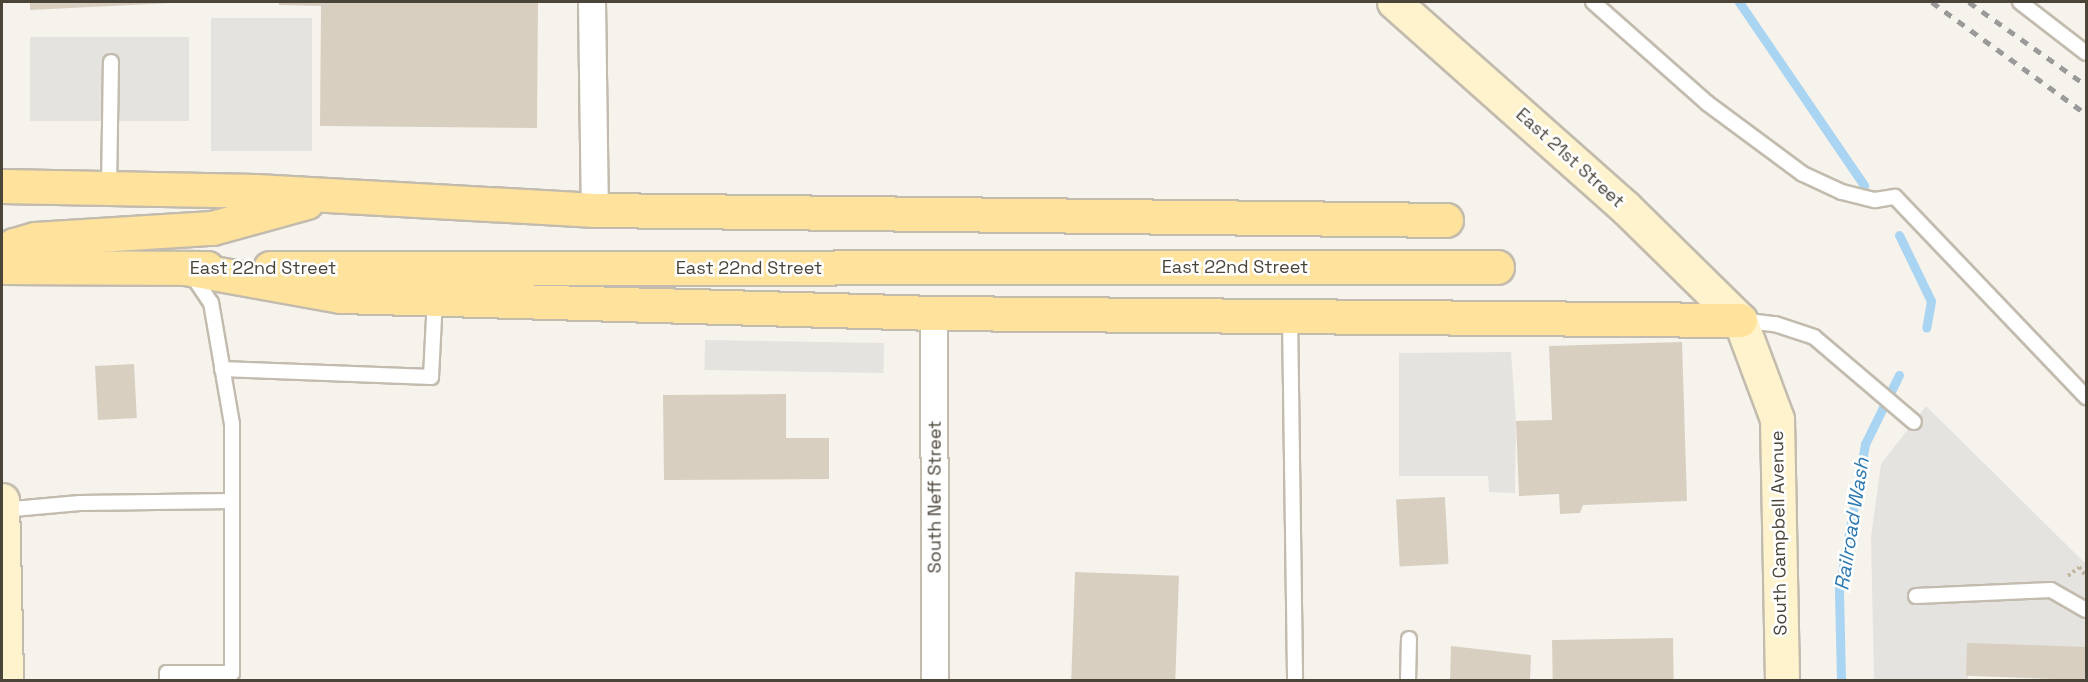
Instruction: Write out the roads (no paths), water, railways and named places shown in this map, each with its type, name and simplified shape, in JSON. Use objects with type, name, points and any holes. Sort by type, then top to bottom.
[{"type":"main road","points":[[2,186],[331,195],[595,210],[1446,220]]},
{"type":"main road","points":[[2,255],[14,245],[35,239],[212,228],[331,195]]},
{"type":"main road","name":"East 22nd Street","points":[[2,267],[1497,267]]},
{"type":"main road","points":[[185,268],[341,296],[934,313],[1740,320]]},
{"type":"street","points":[[591,2],[595,210]]},
{"type":"street","name":"East 21st Street","points":[[1394,2],[1626,208],[1740,320]]},
{"type":"street","name":"South Neff Street","points":[[934,313],[935,681]]},
{"type":"street","name":"South Campbell Avenue","points":[[1740,320],[1777,419],[1782,681]]},
{"type":"street","points":[[2,500],[6,681]]},
{"type":"lane","points":[[1593,2],[1707,103],[1803,174],[1842,192],[1875,200],[1895,197],[2086,398]]},
{"type":"lane","points":[[2020,2],[2086,52]]},
{"type":"lane","points":[[110,188],[111,62]]},
{"type":"lane","points":[[167,677],[232,673],[232,424],[211,303],[205,288],[185,268]]},
{"type":"lane","points":[[222,369],[431,377],[435,298]]},
{"type":"lane","points":[[1290,316],[1295,681]]},
{"type":"lane","points":[[1740,320],[1775,324],[1814,337],[1866,378],[1914,422]]},
{"type":"lane","points":[[2,510],[80,503],[232,501]]},
{"type":"lane","points":[[1916,596],[2051,590],[2086,610]]},
{"type":"lane","points":[[1408,681],[1409,639]]},
{"type":"waterway","name":"Railroad Wash","points":[[1739,2],[1864,185]]},
{"type":"waterway","name":"Railroad Wash","points":[[1899,235],[1931,301],[1926,328]]},
{"type":"waterway","name":"Railroad Wash","points":[[1841,680],[1839,589],[1865,444],[1899,375]]},
{"type":"railway","points":[[1932,2],[2086,114]]},
{"type":"railway","points":[[1969,2],[2086,85]]}]
